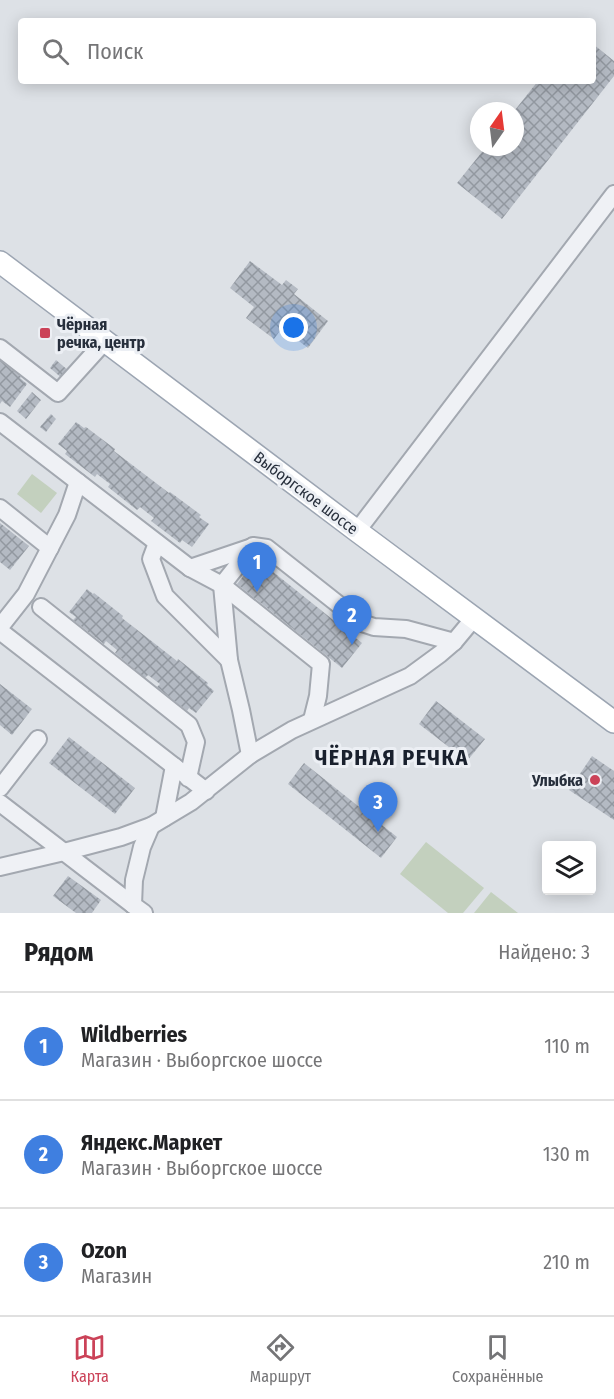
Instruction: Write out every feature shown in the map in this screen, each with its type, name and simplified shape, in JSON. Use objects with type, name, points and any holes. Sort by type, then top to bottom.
[{"type":"main road","name":"Выборгское шоссе","points":[[0,262],[614,722]]},
{"type":"street","points":[[357,531],[614,195]]},
{"type":"street","points":[[0,348],[58,393],[105,341]]},
{"type":"street","points":[[0,422],[190,568],[222,585],[321,664],[318,696],[312,720]]},
{"type":"street","points":[[78,482],[67,515],[26,594],[0,629],[206,791]]},
{"type":"street","points":[[0,508],[50,548]]},
{"type":"street","points":[[157,543],[151,559],[165,596],[229,660]]},
{"type":"street","points":[[190,568],[253,546],[267,548],[362,623],[374,627],[406,629],[454,642]]},
{"type":"street","points":[[250,755],[229,660],[222,585],[253,546]]},
{"type":"street","points":[[41,607],[189,725],[196,742],[188,778]]},
{"type":"street","points":[[0,867],[121,837],[157,822],[191,802],[250,755],[292,730],[410,676],[454,642],[474,618]]},
{"type":"street","points":[[0,788],[38,739]]},
{"type":"street","points":[[138,910],[134,880],[142,848],[157,822],[174,766]]},
{"type":"street","points":[[2,808],[64,852],[138,910]]},
{"type":"green space","points":[[32,474],[57,493],[41,513],[17,494]]},
{"type":"green space","points":[[426,842],[484,888],[463,913],[448,913],[400,874]]},
{"type":"green space","points":[[491,892],[518,913],[474,913]]},
{"type":"building","points":[[596,46],[614,61],[614,76],[502,219],[457,183],[479,156],[524,156],[524,102],[521,102],[536,84],[596,84]]},
{"type":"building","points":[[250,261],[282,285],[286,280],[298,289],[294,294],[328,321],[308,348],[282,328],[274,339],[246,318],[254,307],[230,288]]},
{"type":"building","points":[[0,360],[27,384],[10,407],[2,401],[0,404]]},
{"type":"building","points":[[56,360],[69,371],[63,379],[50,368]]},
{"type":"building","points":[[32,392],[41,400],[26,419],[17,411]]},
{"type":"building","points":[[51,414],[56,419],[46,432],[40,427]]},
{"type":"building","points":[[76,422],[86,427],[115,449],[114,451],[201,515],[199,517],[209,524],[192,547],[182,540],[180,543],[151,521],[154,518],[140,507],[137,510],[108,487],[110,484],[97,474],[95,477],[65,454],[67,451],[58,444]]},
{"type":"building","points":[[0,523],[29,546],[10,570],[0,562]]},
{"type":"building","points":[[257,559],[362,643],[342,668],[237,584]]},
{"type":"building","points":[[87,589],[208,683],[207,685],[214,691],[196,713],[189,708],[187,711],[157,687],[160,684],[148,675],[145,678],[115,653],[117,650],[106,641],[104,644],[73,620],[76,617],[69,612]]},
{"type":"building","points":[[0,684],[32,709],[12,735],[0,725]]},
{"type":"building","points":[[436,701],[485,739],[467,761],[419,724]]},
{"type":"building","points":[[69,737],[135,788],[115,814],[49,763]]},
{"type":"building","name":"Улыбка","points":[[592,756],[614,771],[614,820],[569,790]]},
{"type":"building","points":[[304,763],[397,837],[381,858],[288,784]]},
{"type":"building","points":[[68,876],[101,900],[92,913],[76,913],[53,896]]},
{"type":"place","name":"Чёрная речка, центр","points":[[45,333]]},
{"type":"place","name":"Wildberries","points":[[257,592]]},
{"type":"place","name":"Яндекс.Маркет","points":[[352,645]]},
{"type":"place","name":"Улыбка","points":[[595,780]]},
{"type":"place","name":"Ozon","points":[[378,832]]},
{"type":"district","name":"ЧЁРНАЯ РЕЧКА","points":[[392,757]]}]
